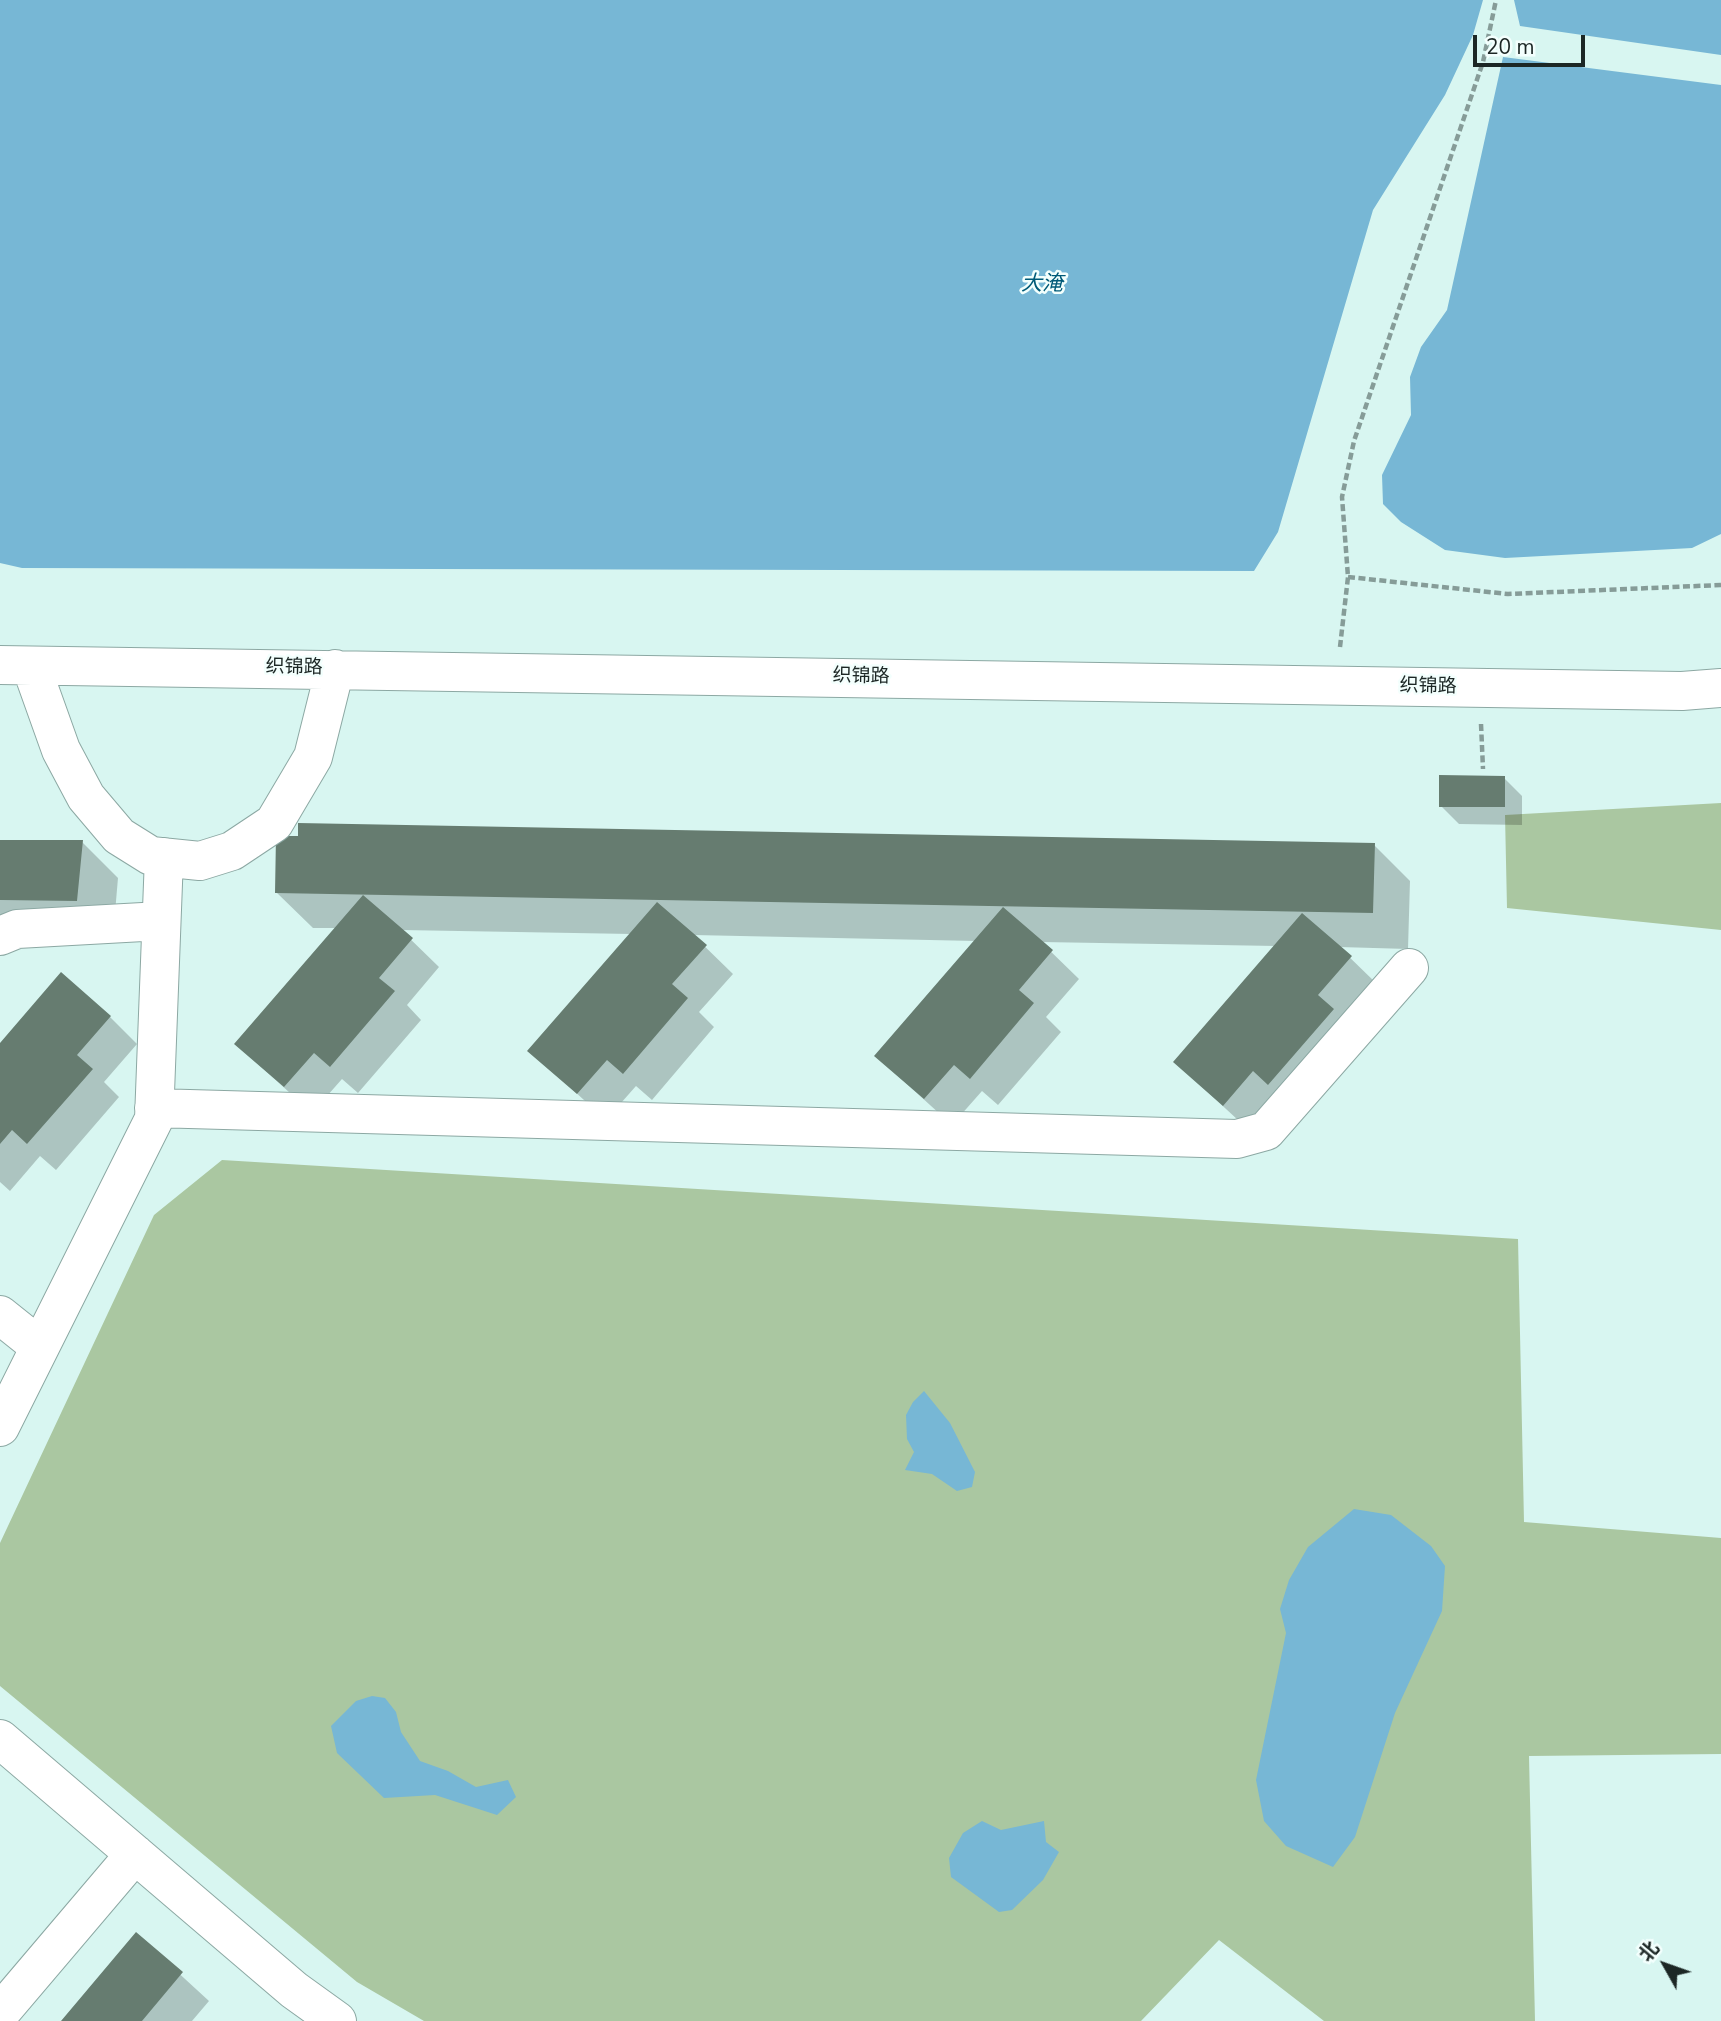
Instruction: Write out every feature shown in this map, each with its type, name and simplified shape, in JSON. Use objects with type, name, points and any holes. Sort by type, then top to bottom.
[{"type":"street","name":"织锦路","points":[[15,665],[1682,691],[1721,688]]},
{"type":"street","points":[[15,665],[86,797],[119,836],[151,856],[200,861],[232,851],[274,823],[313,757],[335,669]]},
{"type":"street","points":[[0,1427],[155,1119],[164,857]]},
{"type":"street","points":[[0,936],[17,929],[162,921]]},
{"type":"street","points":[[154,1108],[1237,1139],[1266,1131],[1409,968]]},
{"type":"street","points":[[0,1315],[40,1347]]},
{"type":"street","points":[[0,1739],[321,2017]]},
{"type":"street","points":[[0,2013],[135,1854]]},
{"type":"path","points":[[1336,685],[1348,577],[1342,497],[1354,442],[1483,62],[1496,0]]},
{"type":"path","points":[[1348,577],[1508,594],[1721,585]]},
{"type":"green space","points":[[1721,803],[1721,930],[1507,908],[1505,815]]},
{"type":"green space","points":[[222,1160],[1518,1239],[1524,1522],[1721,1538],[1721,1754],[1529,1756],[1535,2021],[1324,2021],[1219,1940],[1141,2021],[424,2021],[357,1982],[0,1686],[0,1543],[154,1215]]},
{"type":"water","name":"大淹","points":[[0,0],[1483,0],[1473,35],[1445,95],[1373,210],[1278,532],[1254,571],[22,568],[0,563]]},
{"type":"water","points":[[1514,0],[1721,0],[1721,55],[1520,26]]},
{"type":"water","points":[[1503,57],[1721,85],[1721,534],[1692,548],[1505,558],[1445,550],[1401,522],[1383,504],[1382,475],[1411,415],[1410,377],[1421,347],[1447,310]]},
{"type":"water","points":[[924,1391],[950,1423],[975,1472],[972,1487],[957,1491],[932,1474],[905,1470],[914,1452],[907,1439],[906,1415],[913,1402]]},
{"type":"water","points":[[1354,1509],[1391,1515],[1431,1546],[1445,1566],[1442,1611],[1395,1713],[1355,1837],[1333,1867],[1286,1846],[1264,1821],[1256,1780],[1286,1633],[1280,1609],[1289,1580],[1308,1547]]},
{"type":"water","points":[[372,1696],[385,1698],[396,1712],[401,1732],[420,1761],[448,1771],[476,1787],[508,1780],[516,1797],[497,1815],[435,1795],[384,1798],[337,1753],[331,1726],[356,1701]]},
{"type":"water","points":[[982,1821],[1001,1830],[1044,1821],[1046,1842],[1059,1852],[1043,1880],[1012,1910],[999,1912],[951,1877],[949,1858],[963,1833]]},
{"type":"building","points":[[1439,775],[1505,776],[1505,807],[1439,807]]},
{"type":"building","points":[[298,823],[1375,843],[1373,913],[275,893],[276,836],[298,836]]},
{"type":"building","points":[[0,840],[83,840],[77,901],[0,900]]},
{"type":"building","points":[[363,895],[413,938],[379,978],[395,991],[330,1067],[314,1053],[284,1087],[234,1044]]},
{"type":"building","points":[[657,902],[707,945],[672,984],[688,998],[623,1074],[607,1060],[577,1094],[527,1051]]},
{"type":"building","points":[[1003,907],[1053,950],[1019,990],[1034,1003],[970,1079],[954,1065],[924,1099],[874,1056]]},
{"type":"building","points":[[1302,913],[1352,956],[1318,995],[1334,1009],[1268,1085],[1253,1071],[1223,1106],[1173,1062]]},
{"type":"building","points":[[61,972],[111,1016],[77,1055],[93,1069],[27,1144],[12,1130],[0,1144],[0,1043]]},
{"type":"building","points":[[136,1932],[183,1972],[142,2021],[61,2021]]}]
